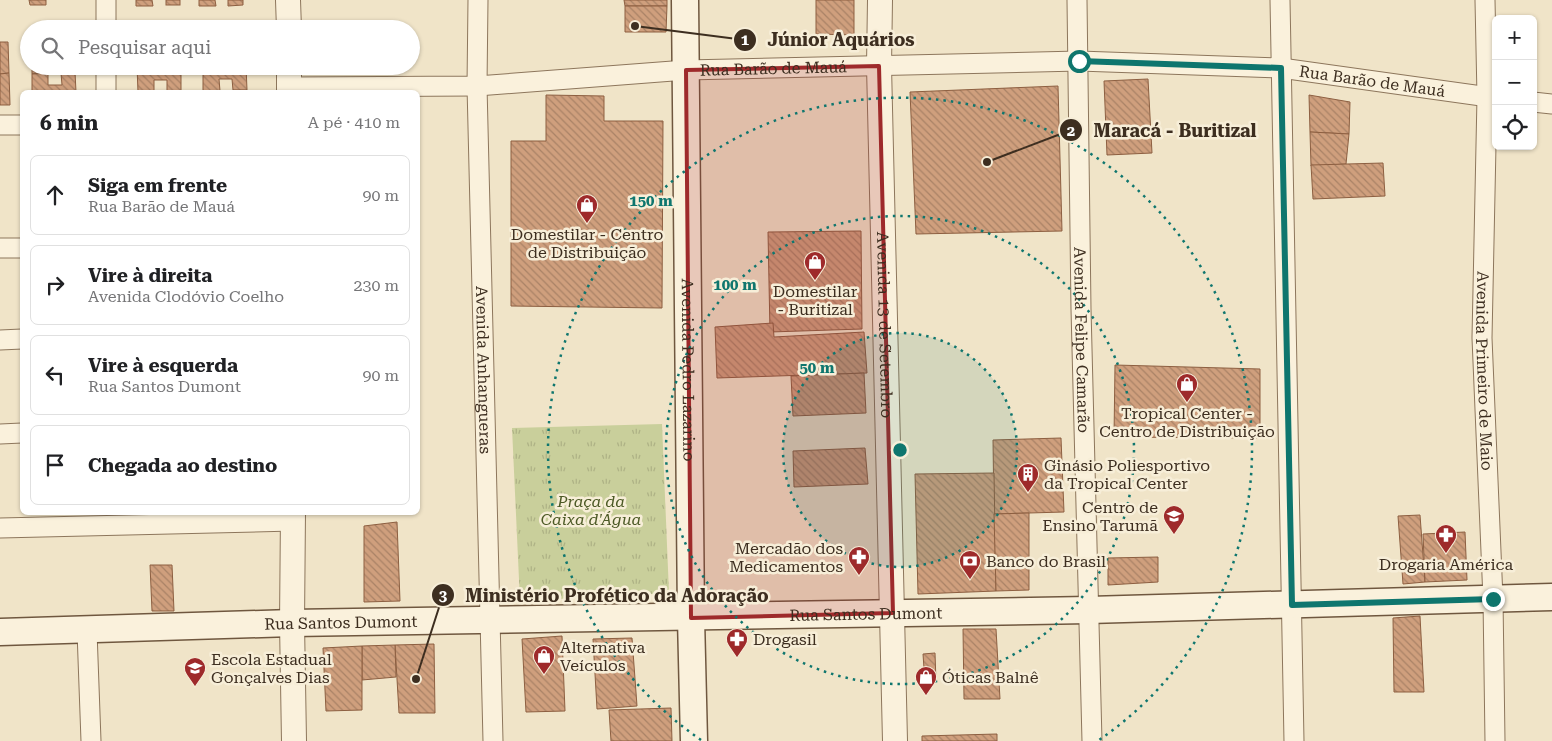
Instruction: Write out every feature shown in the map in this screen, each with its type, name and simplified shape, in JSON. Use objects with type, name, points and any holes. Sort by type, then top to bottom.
[{"type":"main road","name":"Avenida Pedro Lazarino","points":[[685,0],[691,618],[694,741]]},
{"type":"main road","name":"Rua Santos Dumont","points":[[0,632],[292,623],[691,618],[1089,610],[1552,597]]},
{"type":"street","points":[[106,0],[106,20]]},
{"type":"street","points":[[288,0],[289,20]]},
{"type":"street","name":"Avenida Anhangueras","points":[[478,0],[477,86],[493,741]]},
{"type":"street","name":"Avenida 13 de Setembro","points":[[880,0],[879,66],[895,741]]},
{"type":"street","name":"Avenida Felipe Camarão","points":[[1077,0],[1081,309],[1092,741]]},
{"type":"street","points":[[1280,0],[1294,741]]},
{"type":"street","name":"Avenida Primeiro de Maio","points":[[1485,0],[1491,97],[1482,338],[1493,599],[1495,741]]},
{"type":"street","name":"Rua Barão de Mauá","points":[[289,82],[477,86],[686,70],[1079,61],[1281,68],[1491,97]]},
{"type":"street","points":[[106,75],[106,90]]},
{"type":"street","points":[[1537,102],[1552,104]]},
{"type":"street","points":[[0,125],[20,125]]},
{"type":"street","points":[[0,248],[20,248]]},
{"type":"street","points":[[0,340],[20,339]]},
{"type":"street","points":[[0,434],[20,433]]},
{"type":"street","points":[[0,528],[293,517],[294,741]]},
{"type":"street","points":[[87,630],[91,741]]},
{"type":"highlighted area","points":[[879,66],[893,613],[691,618],[686,70]]},
{"type":"green space","name":"Praça da Caixa d'Água","points":[[662,424],[669,593],[520,601],[512,428]]},
{"type":"building","points":[[29,0],[46,0],[46,5],[30,5]]},
{"type":"building","points":[[136,0],[152,0],[153,6],[136,6]]},
{"type":"building","points":[[166,0],[180,0],[180,5],[166,5]]},
{"type":"building","points":[[199,0],[215,0],[216,6],[199,6]]},
{"type":"building","points":[[228,0],[243,0],[243,5],[228,6]]},
{"type":"building","points":[[624,0],[667,0],[667,6],[625,6]]},
{"type":"building","points":[[816,0],[854,0],[854,35],[816,34]]},
{"type":"building","points":[[625,6],[667,6],[666,32],[625,32]]},
{"type":"building","points":[[0,42],[8,42],[9,73],[0,74]]},
{"type":"building","points":[[9,73],[10,105],[0,105],[0,74]]},
{"type":"building","points":[[32,75],[48,75],[48,85],[62,85],[61,75],[75,75],[76,90],[32,90]]},
{"type":"building","points":[[137,75],[181,75],[181,90],[167,90],[167,80],[154,80],[154,90],[138,90]]},
{"type":"building","points":[[203,75],[246,75],[247,90],[233,90],[232,79],[219,79],[220,90],[203,90]]},
{"type":"building","points":[[1148,79],[1152,153],[1107,155],[1104,81]]},
{"type":"building","points":[[1058,86],[1062,231],[916,234],[910,92]]},
{"type":"building","name":"Domestilar - Centro de Distribuição","points":[[546,95],[604,96],[604,121],[663,121],[662,308],[511,306],[511,141],[546,141]]},
{"type":"building","points":[[1309,95],[1350,102],[1349,134],[1310,132]]},
{"type":"building","points":[[1310,132],[1349,134],[1346,164],[1311,166]]},
{"type":"building","points":[[1383,163],[1385,196],[1313,199],[1311,165]]},
{"type":"building","name":"Domestilar - Buritizal","points":[[861,231],[862,329],[770,332],[768,232]]},
{"type":"building","points":[[773,323],[774,337],[864,332],[867,373],[717,378],[715,327]]},
{"type":"building","name":"Tropical Center - Centro de Distribuição","points":[[1115,365],[1260,369],[1260,438],[1114,437]]},
{"type":"building","points":[[864,373],[866,413],[793,416],[791,376]]},
{"type":"building","name":"Ginásio Poliesportivo da Tropical Center","points":[[1061,438],[1064,512],[994,514],[993,440]]},
{"type":"building","points":[[865,448],[868,484],[794,487],[793,451]]},
{"type":"building","points":[[994,473],[996,591],[918,594],[915,474]]},
{"type":"building","points":[[1029,513],[1029,590],[996,591],[994,514]]},
{"type":"building","points":[[1420,515],[1425,582],[1403,584],[1398,516]]},
{"type":"building","points":[[397,522],[400,601],[364,602],[364,526]]},
{"type":"building","points":[[1465,532],[1467,580],[1425,582],[1423,534]]},
{"type":"building","points":[[1158,557],[1158,582],[1108,585],[1108,558]]},
{"type":"building","points":[[150,565],[172,565],[174,611],[152,611]]},
{"type":"building","points":[[1420,616],[1424,692],[1394,692],[1393,618]]},
{"type":"building","points":[[963,629],[996,629],[1000,699],[964,699]]},
{"type":"building","name":"Alternativa Veículos","points":[[562,636],[565,711],[526,712],[522,639]]},
{"type":"building","points":[[632,638],[637,706],[597,709],[593,639]]},
{"type":"building","points":[[434,644],[435,713],[399,713],[395,645]]},
{"type":"building","points":[[395,645],[396,677],[362,680],[362,646]]},
{"type":"building","points":[[362,646],[362,710],[326,711],[323,648]]},
{"type":"building","points":[[935,653],[936,682],[925,683],[923,654]]},
{"type":"building","points":[[671,708],[672,741],[611,741],[609,710]]},
{"type":"building","points":[[997,734],[997,741],[922,741],[922,736]]},
{"type":"place","name":"Júnior Aquários","points":[[635,26]]},
{"type":"place","name":"Maracá - Buritizal","points":[[987,162]]},
{"type":"place","name":"Domestilar - Centro de Distribuição","points":[[587,224]]},
{"type":"place","name":"Domestilar - Buritizal","points":[[815,281]]},
{"type":"place","name":"Tropical Center - Centro de Distribuição","points":[[1187,403]]},
{"type":"place","name":"Ginásio Poliesportivo da Tropical Center","points":[[1028,493]]},
{"type":"place","name":"Centro de Ensino Tarumã","points":[[1174,535]]},
{"type":"place","name":"Drogaria América","points":[[1446,554]]},
{"type":"place","name":"Mercadão dos Medicamentos","points":[[859,576]]},
{"type":"place","name":"Banco do Brasil","points":[[970,580]]},
{"type":"place","name":"Drogasil","points":[[737,658]]},
{"type":"place","name":"Alternativa Veículos","points":[[544,675]]},
{"type":"place","name":"Ministério Profético da Adoração","points":[[416,679]]},
{"type":"place","name":"Escola Estadual Gonçalves Dias","points":[[195,687]]},
{"type":"place","name":"Óticas Balnê","points":[[926,696]]},
{"type":"route","points":[[1079,61],[1281,68],[1292,605],[1493,599]]}]
